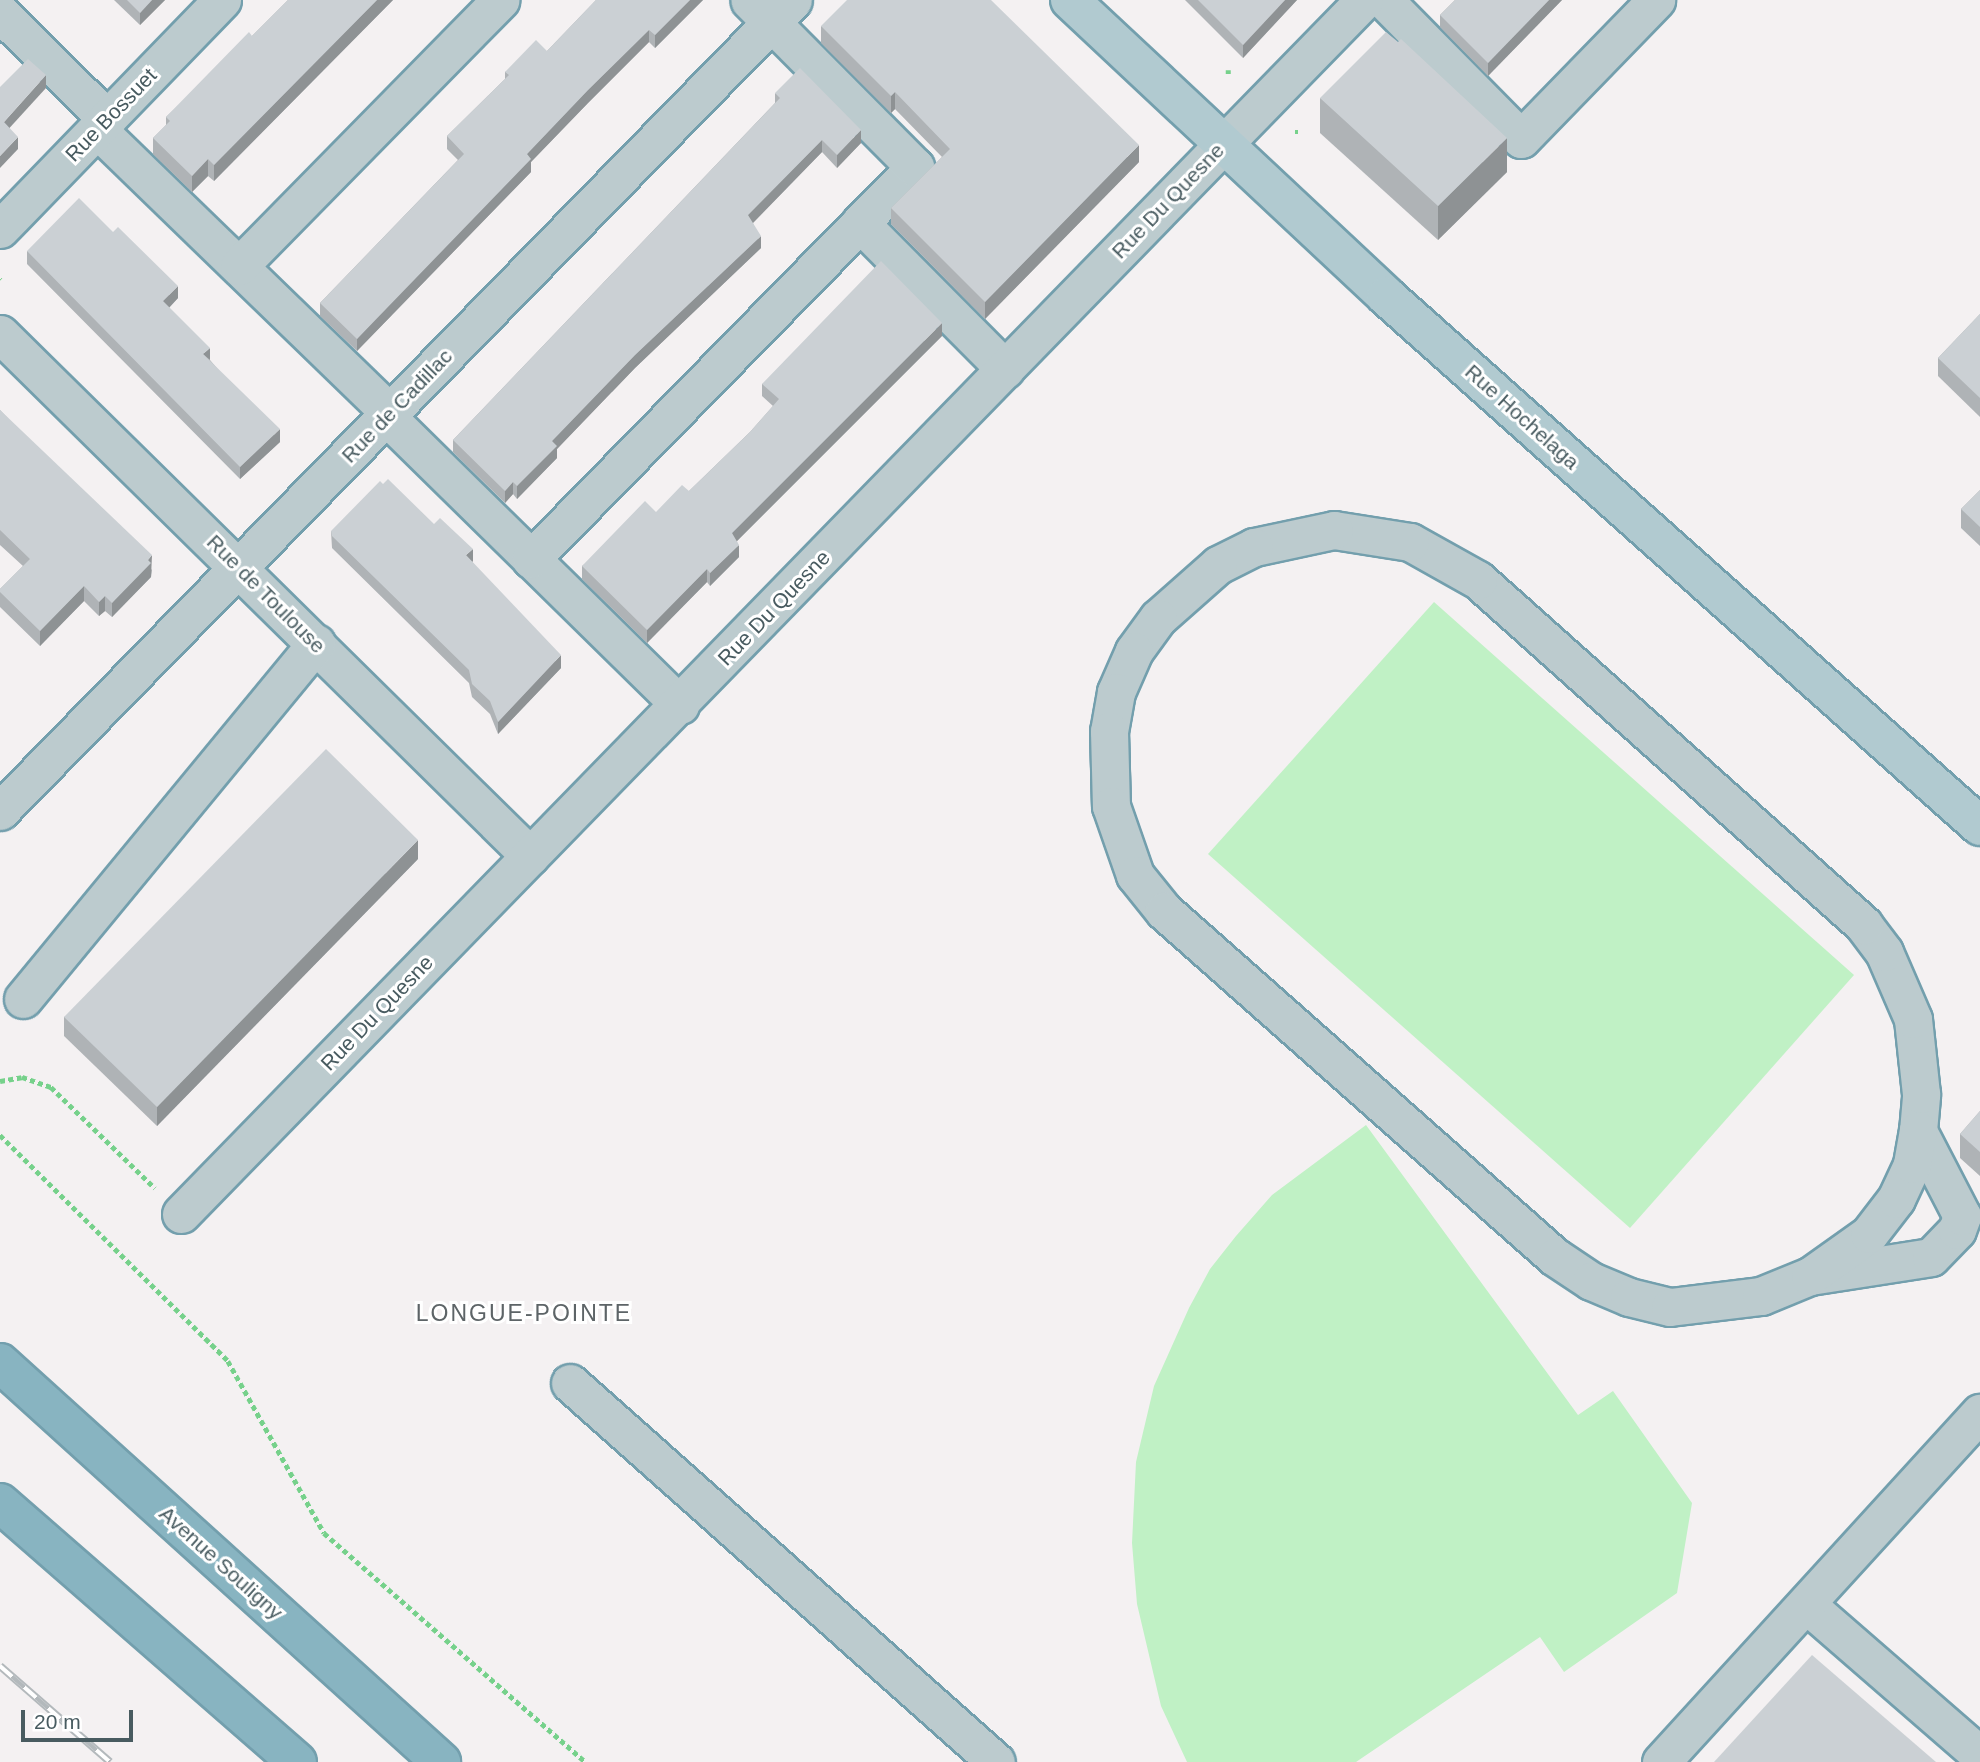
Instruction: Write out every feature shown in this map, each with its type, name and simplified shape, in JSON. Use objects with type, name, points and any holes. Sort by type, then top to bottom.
[{"type":"highway","name":"Avenue Souligny","points":[[0,1363],[441,1762]]},
{"type":"highway","points":[[0,1503],[297,1762]]},
{"type":"main road","name":"Rue Hochelaga","points":[[1070,0],[1222,146],[1980,826]]},
{"type":"street","name":"Rue Bossuet","points":[[0,229],[222,0]]},
{"type":"street","points":[[239,266],[500,0]]},
{"type":"street","name":"Rue Du Quesne","points":[[181,1214],[680,705],[1364,0]]},
{"type":"street","points":[[1384,0],[1521,139],[1656,0]]},
{"type":"street","points":[[531,559],[915,167],[771,7]]},
{"type":"street","name":"Rue de Cadillac","points":[[0,811],[388,415],[771,7]]},
{"type":"street","points":[[0,13],[239,266],[680,705]]},
{"type":"street","points":[[860,223],[1005,369]]},
{"type":"street","name":"Rue de Toulouse","points":[[0,334],[240,567],[530,856]]},
{"type":"street","points":[[1334,530],[1410,542],[1478,580],[1864,925],[1884,952],[1913,1019],[1920,1070],[1919,1131],[1912,1164],[1896,1199],[1869,1234],[1810,1276],[1761,1296],[1671,1307],[1629,1297],[1591,1280],[1555,1257],[1164,911],[1135,875],[1121,845],[1107,772],[1116,692],[1133,651],[1185,589],[1230,559],[1280,540],[1334,530]]},
{"type":"street","points":[[23,999],[316,643]]},
{"type":"street","points":[[1810,1276],[1931,1257],[1969,1239],[1962,1216],[1919,1131]]},
{"type":"street","points":[[570,1383],[996,1762]]},
{"type":"street","points":[[1661,1762],[1980,1413]]},
{"type":"street","points":[[1806,1604],[1980,1755]]},
{"type":"path","points":[[0,1081],[22,1077],[51,1087],[181,1214]]},
{"type":"path","points":[[0,1135],[228,1361],[324,1533],[586,1762]]},
{"type":"green space","points":[[1434,602],[1854,975],[1630,1228],[1208,854]]},
{"type":"green space","points":[[1366,1125],[1578,1415],[1613,1391],[1692,1503],[1677,1593],[1564,1672],[1540,1637],[1356,1762],[1187,1762],[1161,1706],[1137,1604],[1132,1543],[1136,1462],[1154,1386],[1189,1308],[1210,1269],[1236,1236],[1272,1195]]},
{"type":"building","points":[[127,0],[152,0],[140,13]]},
{"type":"building","points":[[288,0],[377,0],[214,165],[208,159],[192,176],[153,138],[170,121],[166,117],[249,32],[252,36]]},
{"type":"building","points":[[596,0],[690,0],[655,35],[649,30],[588,90],[527,154],[531,159],[357,339],[320,303],[464,154],[447,136],[509,75],[505,72],[536,40],[547,51]]},
{"type":"building","points":[[847,0],[991,0],[1139,145],[985,302],[891,208],[950,149],[895,92],[891,96],[821,26]]},
{"type":"building","points":[[1198,0],[1285,0],[1243,45]]},
{"type":"building","points":[[1455,0],[1549,0],[1488,63],[1440,15]]},
{"type":"building","points":[[1386,32],[1398,42],[1401,39],[1507,138],[1438,206],[1320,98]]},
{"type":"building","points":[[28,59],[46,75],[4,122],[18,137],[0,156],[0,87]]},
{"type":"building","points":[[800,68],[861,130],[837,155],[822,140],[748,215],[761,236],[635,355],[552,441],[557,446],[517,486],[513,482],[505,491],[453,440],[780,98],[775,93]]},
{"type":"building","points":[[79,198],[113,232],[118,227],[178,286],[163,301],[210,348],[203,354],[280,429],[240,467],[27,251]]},
{"type":"building","points":[[881,261],[942,323],[732,533],[739,545],[710,573],[707,569],[647,630],[582,566],[645,501],[656,512],[682,485],[689,491],[750,432],[779,399],[762,384]]},
{"type":"building","points":[[1980,314],[1980,398],[1938,358]]},
{"type":"building","points":[[0,410],[152,555],[148,560],[151,563],[112,603],[105,596],[99,602],[84,586],[40,631],[0,592],[30,559],[0,530]]},
{"type":"building","points":[[388,479],[434,524],[440,518],[473,549],[466,555],[561,655],[498,722],[490,701],[472,684],[469,670],[332,536],[331,531],[380,481],[383,484]]},
{"type":"building","points":[[1980,490],[1980,527],[1961,509]]},
{"type":"building","points":[[326,749],[418,840],[157,1107],[64,1017]]},
{"type":"building","points":[[1980,1111],[1980,1152],[1960,1134]]},
{"type":"building","points":[[1812,1655],[1936,1762],[1714,1762]]},
{"type":"railway","points":[[0,1666],[110,1762]]},
{"type":"district","name":"LONGUE-POINTE","points":[[524,1313]]}]
